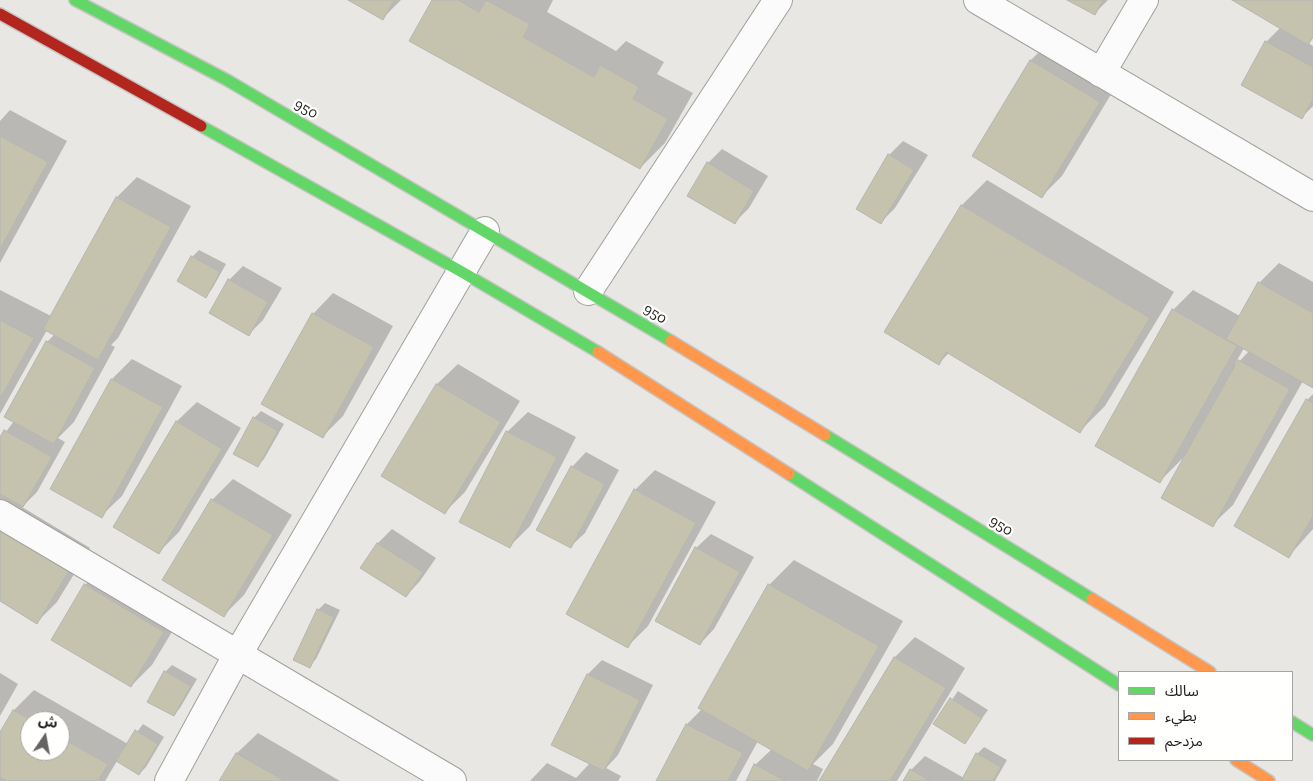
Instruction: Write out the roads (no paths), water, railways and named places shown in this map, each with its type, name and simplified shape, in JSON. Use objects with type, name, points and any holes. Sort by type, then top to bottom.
[{"type":"main road","name":"950","points":[[75,0],[227,80],[588,291],[1208,671]]},
{"type":"main road","points":[[0,14],[462,272],[599,353],[1118,685]]},
{"type":"main road","points":[[1293,723],[1313,735]]},
{"type":"main road","points":[[1238,761],[1269,781]]},
{"type":"street","points":[[588,291],[778,0]]},
{"type":"street","points":[[978,0],[1101,73],[1310,189]]},
{"type":"street","points":[[1101,73],[1144,0]]},
{"type":"street","points":[[169,781],[238,654],[485,231]]},
{"type":"street","points":[[0,514],[452,781]]}]
